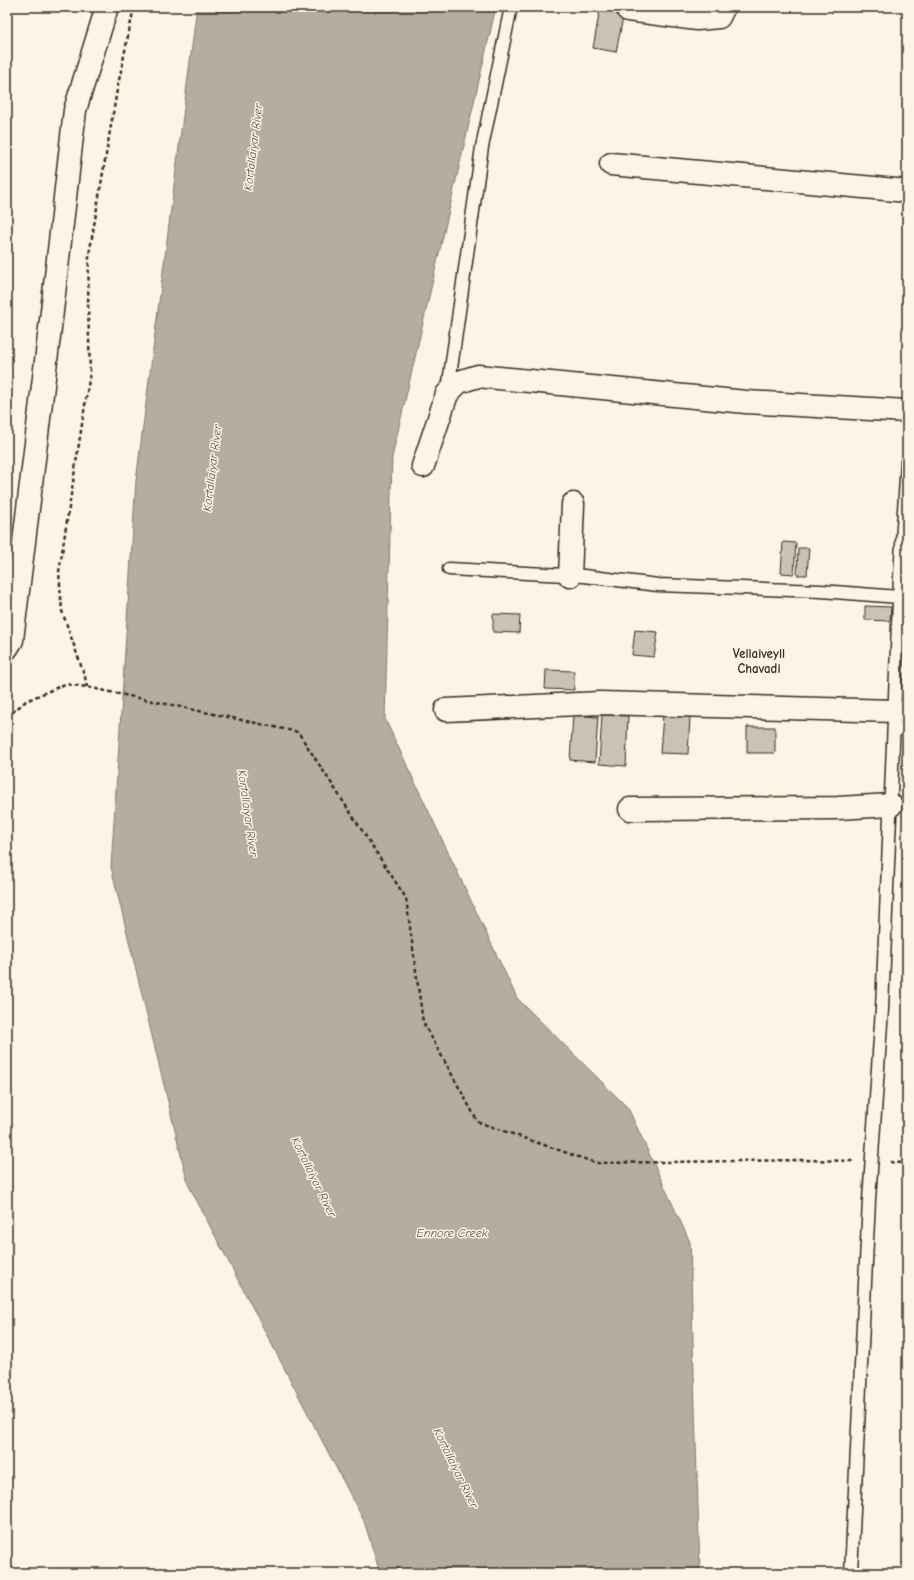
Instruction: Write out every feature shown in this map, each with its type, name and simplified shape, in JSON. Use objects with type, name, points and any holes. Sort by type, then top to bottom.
[{"type":"street","points":[[7,648],[12,640],[50,328],[74,110],[107,7]]},
{"type":"street","points":[[628,10],[697,19],[719,17],[724,7]]},
{"type":"street","points":[[611,164],[907,191]]},
{"type":"street","points":[[423,466],[447,394],[459,382],[478,376],[746,402],[907,411]]},
{"type":"street","points":[[570,576],[573,504]]},
{"type":"street","points":[[446,710],[600,703],[898,723]]},
{"type":"street","points":[[630,809],[838,808],[891,805]]},
{"type":"lane","points":[[447,394],[482,147],[511,7]]},
{"type":"lane","points":[[851,1573],[869,1200],[882,1009],[891,805],[898,723],[899,597],[907,461]]},
{"type":"lane","points":[[449,569],[584,576],[658,585],[821,591],[899,597]]},
{"type":"path","points":[[87,687],[85,677],[62,612],[59,572],[90,373],[88,304],[89,255],[116,90],[134,7]]},
{"type":"path","points":[[7,717],[26,701],[65,684],[87,687],[298,732],[406,898],[423,1022],[478,1122],[596,1163],[804,1160]]},
{"type":"water","name":"Ennore Creek","points":[[197,7],[496,7],[392,457],[385,719],[517,998],[628,1108],[690,1242],[700,1573],[380,1573],[364,1521],[188,1184],[111,867],[136,481]]},
{"type":"building","points":[[600,9],[624,13],[616,52],[593,48]]},
{"type":"building","points":[[783,542],[796,543],[794,574],[781,573]]},
{"type":"building","points":[[798,548],[809,548],[807,575],[797,575]]},
{"type":"building","points":[[865,606],[891,607],[890,621],[865,620]]},
{"type":"building","points":[[493,614],[520,615],[519,633],[493,632]]},
{"type":"building","points":[[635,630],[658,632],[654,657],[632,655]]},
{"type":"building","points":[[546,670],[574,671],[574,690],[545,689]]},
{"type":"building","points":[[573,715],[598,717],[595,762],[570,760]]},
{"type":"building","points":[[602,715],[628,716],[626,766],[599,764]]},
{"type":"building","points":[[663,715],[690,717],[688,754],[660,753]]},
{"type":"building","points":[[747,727],[775,727],[775,753],[747,753]]},
{"type":"district","name":"Vellaiveyil Chavadi","points":[[759,660]]},
{"type":"water label","name":"Kortallaiyar River","points":[[253,147]]},
{"type":"water label","name":"Kortallaiyar River","points":[[212,468]]},
{"type":"water label","name":"Kortallaiyar River","points":[[248,813]]},
{"type":"water label","name":"Kortallaiyar River","points":[[314,1177]]},
{"type":"water label","name":"Kortallaiyar River","points":[[456,1468]]}]
